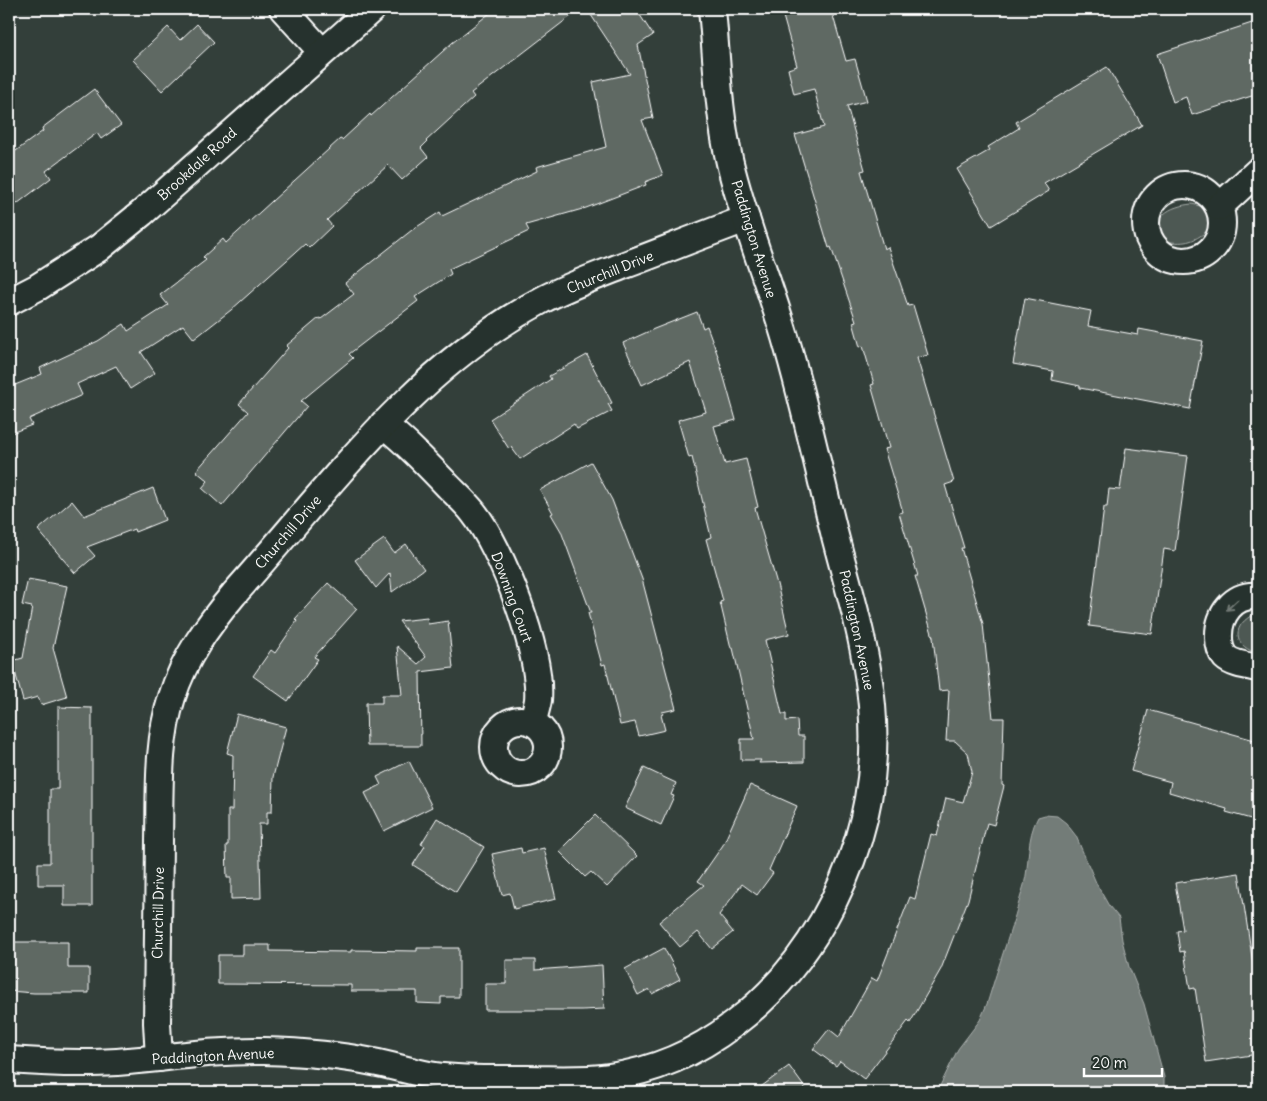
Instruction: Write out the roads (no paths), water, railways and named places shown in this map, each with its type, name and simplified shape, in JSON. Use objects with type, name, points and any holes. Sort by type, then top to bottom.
[{"type":"street","points":[[283,9],[322,52]]},
{"type":"street","name":"Brookdale Road","points":[[9,302],[38,287],[99,248],[142,213],[372,9]]},
{"type":"street","name":"Paddington Avenue","points":[[9,1060],[90,1063],[123,1062],[260,1051],[315,1054],[369,1061],[434,1076],[471,1079],[608,1078],[667,1064],[691,1052],[729,1028],[751,1010],[788,972],[810,943],[837,896],[848,872],[859,839],[870,790],[873,744],[872,708],[861,640],[799,388],[730,162],[724,128],[712,9]]},
{"type":"street","points":[[1218,207],[1258,171]]},
{"type":"street","name":"Churchill Drive","points":[[159,1058],[157,1023],[160,792],[165,725],[171,698],[192,651],[211,622],[383,424],[453,359],[498,326],[540,301],[569,287],[746,219]]},
{"type":"street","name":"Downing Court","points":[[383,424],[412,447],[473,512],[487,533],[503,564],[525,623],[533,656],[538,700],[533,722]]},
{"type":"street","points":[[1258,596],[1245,596],[1229,607],[1220,622],[1218,630],[1219,643],[1226,657],[1232,661],[1258,668]]}]
